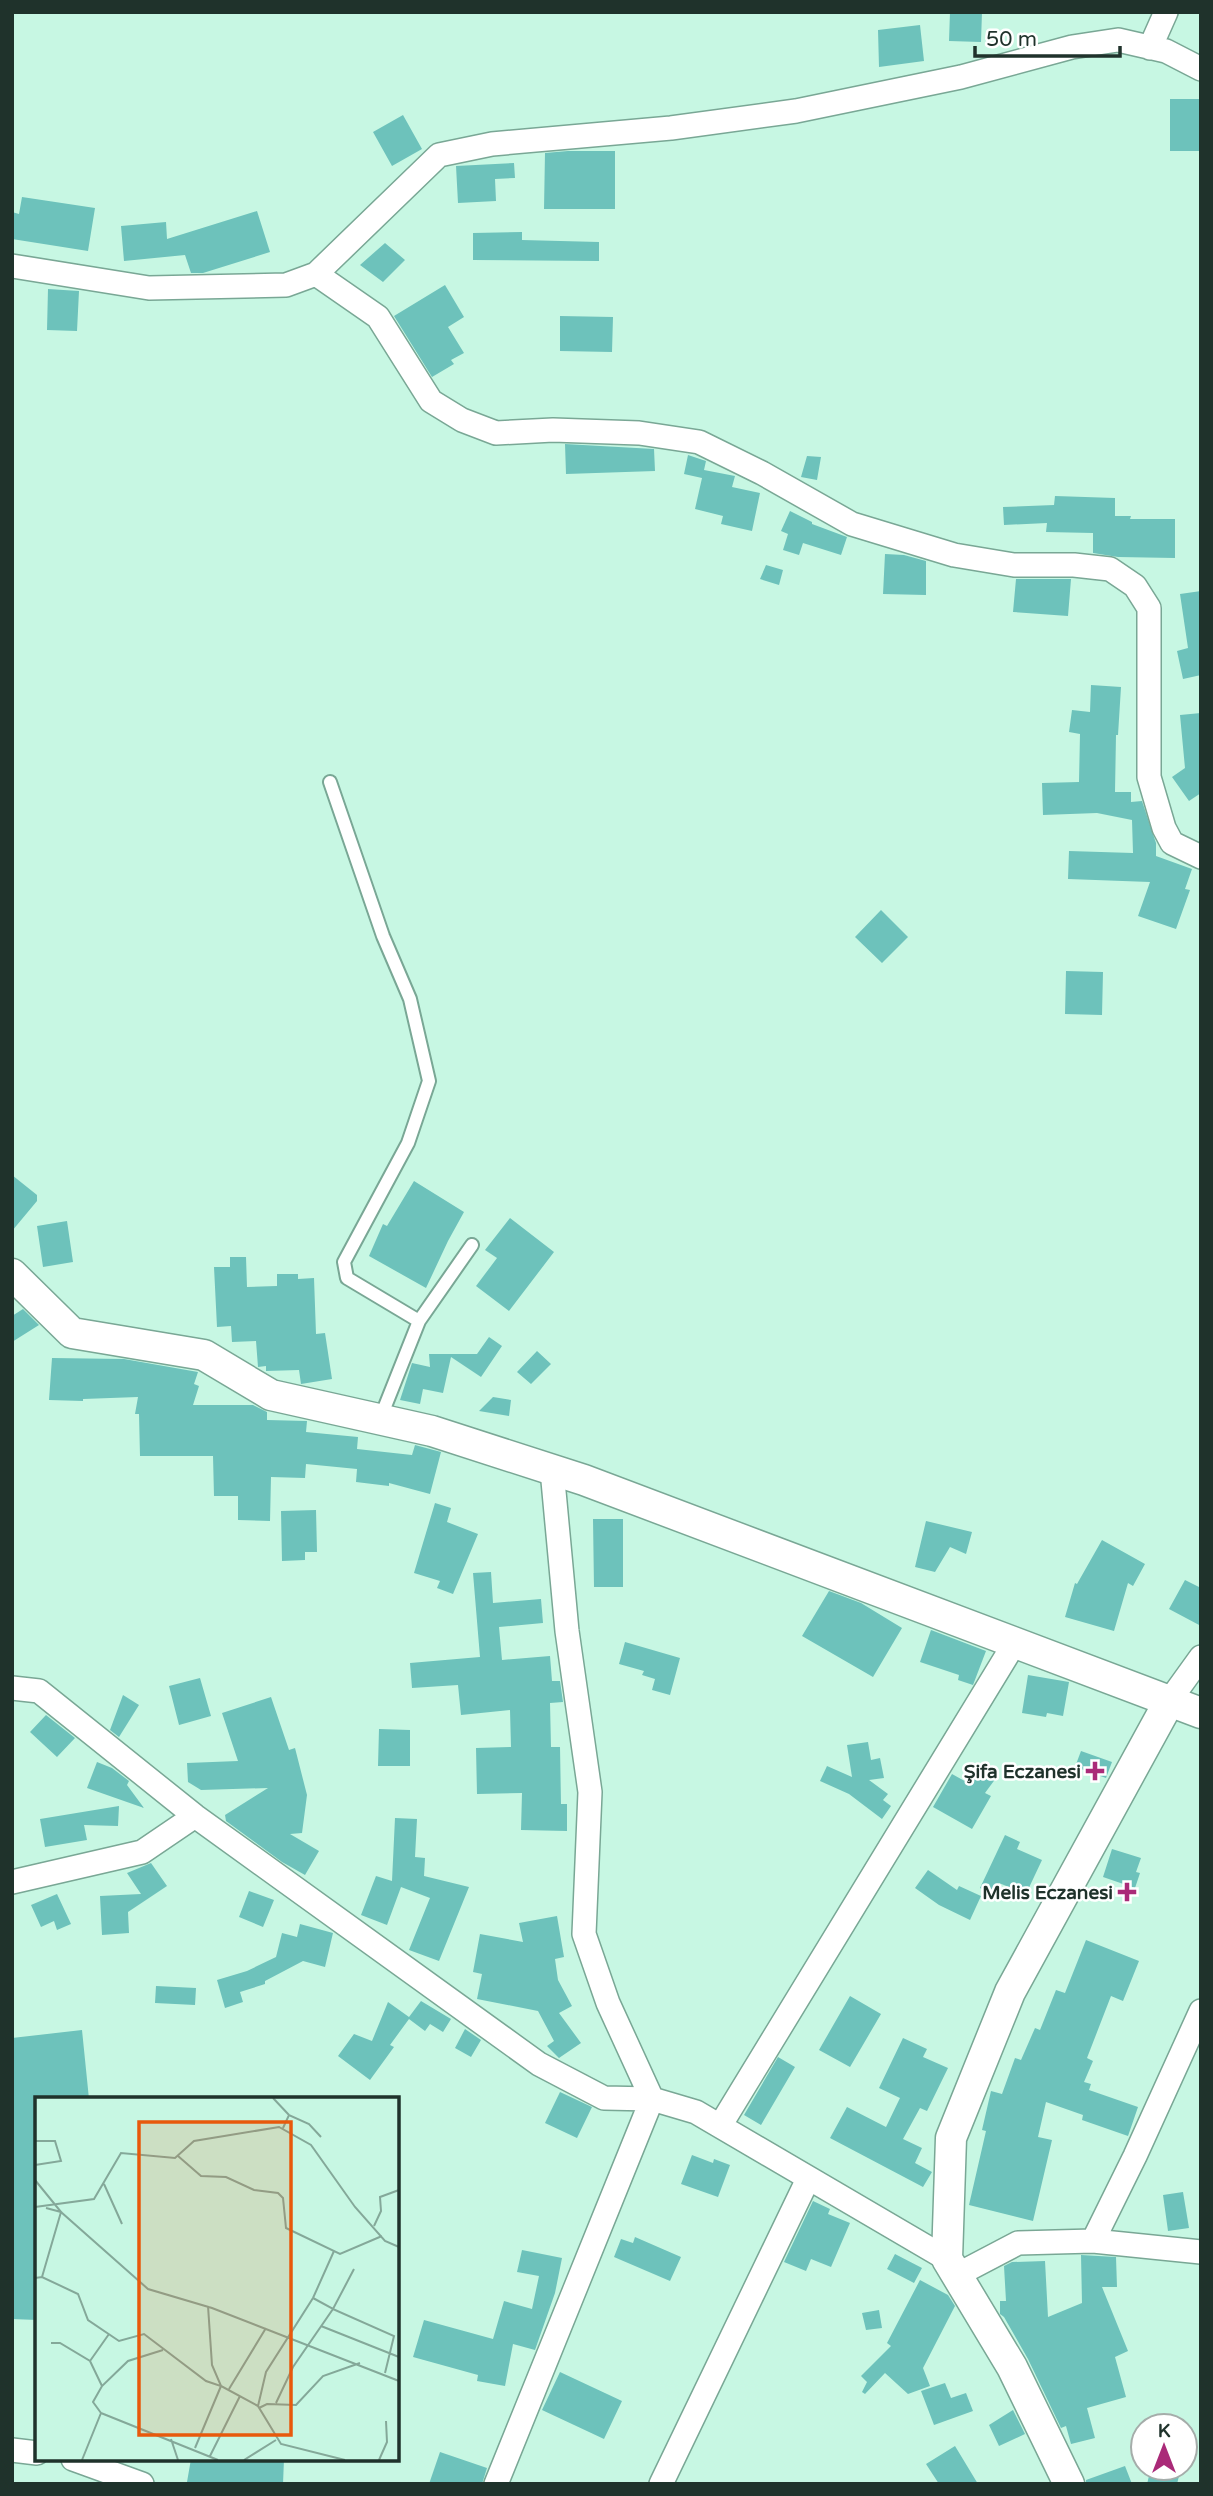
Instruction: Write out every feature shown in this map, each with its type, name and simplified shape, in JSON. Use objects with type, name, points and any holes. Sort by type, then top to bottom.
[{"type":"street","points":[[1150,48],[1166,12]]},
{"type":"street","points":[[12,266],[149,288],[286,285],[316,274],[439,155],[492,144],[671,128],[796,111],[961,77],[1083,45],[1118,40],[1166,51],[1201,69]]},
{"type":"street","points":[[316,274],[378,317],[430,401],[462,420],[496,433],[553,430],[626,432],[699,442],[762,473],[852,524],[919,545],[954,555],[1014,565],[1074,565],[1110,569],[1135,586],[1149,608],[1149,777],[1164,828],[1171,843],[1201,857]]},
{"type":"street","points":[[12,1274],[72,1333],[204,1356],[271,1395],[432,1431],[584,1480],[1201,1713]]},
{"type":"street","points":[[496,2484],[652,2099],[608,2003],[584,1934],[590,1791],[566,1631],[552,1470]]},
{"type":"street","points":[[720,2126],[1014,1644]]},
{"type":"street","points":[[952,2267],[951,2138],[1010,1992],[1170,1700],[1201,1657]]},
{"type":"street","points":[[12,1688],[39,1691],[194,1816],[539,2064],[604,2098],[652,2099],[696,2112],[952,2267],[1012,2367],[1069,2484]]},
{"type":"street","points":[[12,1882],[142,1852],[194,1816]]},
{"type":"street","points":[[1093,2241],[1201,2011]]},
{"type":"street","points":[[661,2484],[808,2179]]},
{"type":"street","points":[[952,2267],[1018,2243],[1093,2241],[1201,2252]]},
{"type":"street","points":[[12,2450],[35,2453]]},
{"type":"street","points":[[79,2461],[142,2484]]},
{"type":"lane","points":[[330,782],[383,936],[410,999],[429,1081],[408,1143],[344,1262],[347,1278],[419,1321]]},
{"type":"lane","points":[[380,1419],[419,1321],[472,1245]]},
{"type":"building","points":[[950,12],[982,12],[981,42],[949,41]]},
{"type":"building","points":[[920,25],[924,61],[879,67],[878,30]]},
{"type":"building","points":[[1170,99],[1201,99],[1201,151],[1170,151]]},
{"type":"building","points":[[403,115],[422,149],[392,166],[373,132]]},
{"type":"building","points":[[615,151],[615,209],[544,209],[545,153]]},
{"type":"building","points":[[514,163],[515,178],[495,179],[496,201],[458,203],[456,166]]},
{"type":"building","points":[[22,197],[95,208],[88,251],[12,239],[12,212],[19,214]]},
{"type":"building","points":[[257,211],[270,252],[203,273],[191,273],[185,255],[124,261],[121,226],[166,222],[167,239]]},
{"type":"building","points":[[522,232],[522,240],[599,242],[599,261],[473,260],[473,233]]},
{"type":"building","points":[[385,243],[405,260],[383,282],[360,265]]},
{"type":"building","points":[[445,285],[464,317],[448,327],[464,353],[451,360],[454,364],[432,377],[394,316]]},
{"type":"building","points":[[48,289],[79,291],[77,331],[47,330]]},
{"type":"building","points":[[560,316],[613,317],[612,352],[560,351]]},
{"type":"building","points":[[565,444],[654,449],[655,471],[566,474]]},
{"type":"building","points":[[688,455],[706,461],[704,470],[735,476],[732,487],[760,493],[752,531],[721,524],[723,516],[695,509],[702,478],[684,474]]},
{"type":"building","points":[[807,456],[821,457],[817,480],[801,477]]},
{"type":"building","points":[[1055,496],[1115,498],[1115,516],[1131,516],[1130,519],[1175,519],[1175,558],[1118,557],[1093,553],[1093,533],[1046,532],[1047,523],[1004,525],[1003,507],[1054,505]]},
{"type":"building","points":[[790,511],[812,524],[847,537],[841,555],[803,543],[799,555],[783,550],[788,534],[781,531]]},
{"type":"building","points":[[885,554],[904,555],[926,561],[926,595],[883,594]]},
{"type":"building","points":[[766,565],[783,570],[779,585],[760,579]]},
{"type":"building","points":[[1016,579],[1071,579],[1068,616],[1013,612]]},
{"type":"building","points":[[1201,591],[1201,675],[1183,679],[1177,651],[1188,648],[1180,594]]},
{"type":"building","points":[[1091,685],[1121,687],[1116,735],[1115,792],[1131,792],[1131,802],[1142,801],[1156,843],[1156,856],[1192,869],[1185,889],[1190,890],[1176,929],[1138,916],[1150,882],[1068,879],[1069,851],[1133,853],[1132,820],[1097,813],[1043,815],[1042,783],[1079,782],[1080,734],[1069,732],[1072,710],[1090,712]]},
{"type":"building","points":[[1201,713],[1201,793],[1189,801],[1172,777],[1185,768],[1180,715]]},
{"type":"building","points":[[881,910],[908,937],[882,963],[855,937]]},
{"type":"building","points":[[1066,971],[1103,972],[1102,1015],[1065,1014]]},
{"type":"building","points":[[12,1175],[37,1195],[37,1201],[12,1231]]},
{"type":"building","points":[[414,1181],[464,1212],[426,1288],[369,1256],[383,1224],[387,1226]]},
{"type":"building","points":[[510,1218],[554,1252],[509,1311],[476,1286],[497,1258],[485,1250]]},
{"type":"building","points":[[67,1221],[73,1262],[43,1267],[37,1226]]},
{"type":"building","points":[[230,1257],[246,1257],[247,1287],[277,1286],[277,1274],[298,1274],[298,1279],[314,1278],[316,1334],[325,1333],[332,1379],[301,1384],[299,1370],[266,1371],[266,1366],[258,1367],[256,1341],[232,1342],[231,1326],[217,1327],[214,1267],[230,1267]]},
{"type":"building","points":[[23,1309],[39,1325],[12,1342],[12,1316]]},
{"type":"building","points":[[489,1337],[502,1346],[481,1377],[451,1357],[443,1393],[423,1389],[420,1404],[400,1400],[412,1363],[430,1367],[429,1354],[477,1354]]},
{"type":"building","points":[[537,1351],[551,1364],[531,1384],[517,1372]]},
{"type":"building","points":[[52,1358],[124,1359],[198,1372],[194,1384],[199,1386],[193,1405],[253,1405],[267,1412],[267,1420],[307,1421],[306,1432],[358,1437],[357,1449],[412,1455],[415,1445],[441,1452],[430,1494],[389,1483],[389,1486],[356,1482],[357,1469],[306,1464],[305,1478],[271,1477],[270,1521],[238,1520],[238,1496],[214,1496],[213,1456],[140,1456],[139,1414],[135,1414],[138,1397],[83,1401],[49,1400]]},
{"type":"building","points":[[493,1397],[511,1400],[509,1416],[479,1411]]},
{"type":"building","points":[[435,1503],[451,1508],[447,1522],[478,1534],[453,1594],[437,1588],[440,1581],[414,1573]]},
{"type":"building","points":[[316,1510],[317,1552],[305,1552],[305,1560],[282,1561],[281,1511]]},
{"type":"building","points":[[593,1519],[623,1519],[623,1587],[594,1587]]},
{"type":"building","points":[[926,1521],[972,1532],[966,1554],[950,1547],[935,1572],[915,1567]]},
{"type":"building","points":[[1102,1540],[1145,1564],[1133,1586],[1128,1583],[1114,1631],[1065,1617],[1075,1583],[1077,1584]]},
{"type":"building","points":[[491,1572],[493,1603],[541,1599],[543,1623],[499,1627],[502,1660],[550,1656],[552,1681],[560,1681],[563,1702],[550,1703],[551,1747],[560,1747],[561,1804],[567,1804],[567,1831],[521,1830],[522,1793],[477,1794],[476,1748],[511,1747],[510,1710],[461,1715],[458,1685],[412,1688],[410,1663],[480,1657],[473,1573]]},
{"type":"building","points":[[1185,1580],[1201,1588],[1201,1626],[1169,1609]]},
{"type":"building","points":[[829,1591],[861,1603],[902,1628],[873,1677],[802,1636]]},
{"type":"building","points":[[931,1630],[986,1651],[973,1685],[958,1680],[959,1675],[920,1662]]},
{"type":"building","points":[[625,1642],[680,1658],[670,1695],[652,1690],[655,1679],[642,1675],[644,1671],[619,1664]]},
{"type":"building","points":[[1028,1675],[1069,1682],[1063,1716],[1047,1713],[1046,1717],[1022,1713]]},
{"type":"building","points":[[200,1678],[211,1716],[179,1725],[169,1686]]},
{"type":"building","points":[[123,1695],[139,1705],[119,1737],[110,1730]]},
{"type":"building","points":[[271,1697],[289,1750],[295,1748],[307,1795],[302,1833],[290,1834],[319,1851],[305,1875],[282,1862],[226,1821],[225,1815],[268,1788],[201,1790],[188,1782],[187,1763],[238,1761],[222,1713]]},
{"type":"building","points":[[46,1715],[75,1738],[57,1757],[30,1732]]},
{"type":"building","points":[[379,1729],[410,1730],[410,1766],[378,1766]]},
{"type":"building","points":[[868,1742],[871,1760],[880,1758],[884,1778],[869,1780],[888,1794],[883,1800],[891,1806],[882,1819],[849,1794],[820,1781],[827,1766],[852,1777],[847,1745]]},
{"type":"building","points":[[1081,1751],[1112,1762],[1106,1778],[1075,1767]]},
{"type":"building","points":[[97,1762],[112,1768],[129,1781],[127,1785],[144,1808],[87,1788]]},
{"type":"building","points":[[985,1764],[999,1774],[985,1793],[991,1796],[972,1829],[933,1807],[952,1774],[970,1784]]},
{"type":"building","points":[[119,1806],[118,1826],[84,1825],[87,1840],[45,1847],[40,1819]]},
{"type":"building","points":[[395,1818],[417,1819],[415,1857],[425,1858],[424,1876],[469,1887],[439,1961],[409,1950],[430,1898],[401,1887],[387,1925],[361,1915],[376,1876],[392,1881]]},
{"type":"building","points":[[1005,1835],[1020,1842],[1017,1849],[1042,1860],[1026,1894],[999,1883],[994,1894],[980,1888]]},
{"type":"building","points":[[1112,1849],[1141,1858],[1136,1872],[1140,1873],[1135,1888],[1103,1877]]},
{"type":"building","points":[[151,1863],[167,1886],[128,1912],[129,1933],[102,1935],[100,1896],[141,1894],[127,1873]]},
{"type":"building","points":[[928,1870],[957,1890],[959,1886],[981,1896],[970,1920],[939,1905],[915,1888]]},
{"type":"building","points":[[249,1891],[274,1900],[263,1927],[239,1917]]},
{"type":"building","points":[[57,1894],[71,1924],[57,1930],[54,1921],[41,1927],[31,1905]]},
{"type":"building","points":[[557,1916],[564,1957],[555,1959],[558,1980],[572,2006],[559,2013],[581,2043],[559,2058],[547,2046],[554,2041],[538,2011],[477,1999],[482,1974],[473,1972],[480,1934],[523,1942],[519,1923]]},
{"type":"building","points":[[300,1924],[333,1933],[325,1967],[303,1961],[265,1981],[265,1984],[240,1992],[243,2002],[225,2008],[217,1980],[247,1971],[276,1957],[282,1933],[297,1937]]},
{"type":"building","points":[[1086,1940],[1139,1961],[1123,2001],[1111,1996],[1087,2058],[1093,2061],[1084,2082],[1091,2084],[1089,2090],[1138,2107],[1128,2136],[1082,2120],[1083,2115],[1046,2102],[1038,2137],[1052,2140],[1033,2221],[969,2205],[986,2131],[982,2130],[991,2091],[1002,2094],[1015,2058],[1021,2060],[1035,2028],[1040,2030],[1056,1990],[1065,1993]]},
{"type":"building","points":[[156,1986],[196,1988],[195,2005],[155,2003]]},
{"type":"building","points":[[850,1996],[881,2014],[850,2067],[819,2050]]},
{"type":"building","points":[[421,2001],[451,2019],[443,2032],[430,2024],[425,2031],[409,2019],[390,2045],[394,2047],[370,2080],[338,2056],[354,2034],[372,2041],[388,2002],[409,2017]]},
{"type":"building","points":[[465,2029],[481,2040],[471,2057],[455,2048]]},
{"type":"building","points":[[82,2030],[89,2097],[35,2097],[35,2320],[12,2319],[12,2038]]},
{"type":"building","points":[[903,2038],[927,2049],[923,2057],[948,2068],[927,2111],[920,2108],[903,2139],[922,2148],[915,2163],[932,2172],[923,2187],[830,2138],[847,2107],[886,2127],[900,2098],[879,2088]]},
{"type":"building","points":[[778,2057],[795,2067],[761,2125],[744,2115]]},
{"type":"building","points":[[560,2092],[592,2107],[577,2138],[545,2123]]},
{"type":"building","points":[[692,2155],[713,2163],[714,2159],[730,2165],[718,2197],[681,2184]]},
{"type":"building","points":[[1183,2192],[1189,2228],[1168,2231],[1163,2195]]},
{"type":"building","points":[[813,2201],[830,2209],[828,2214],[850,2223],[831,2267],[811,2259],[806,2271],[784,2262]]},
{"type":"building","points":[[635,2237],[681,2257],[670,2281],[614,2257],[621,2239],[633,2243]]},
{"type":"building","points":[[522,2250],[562,2258],[555,2293],[535,2350],[513,2344],[505,2386],[477,2381],[478,2375],[413,2357],[424,2320],[493,2339],[504,2301],[532,2309],[539,2276],[517,2272]]},
{"type":"building","points":[[895,2254],[922,2268],[914,2283],[887,2269]]},
{"type":"building","points":[[1081,2255],[1116,2257],[1117,2287],[1102,2287],[1128,2351],[1115,2357],[1126,2397],[1087,2408],[1095,2438],[1071,2444],[1066,2426],[1061,2428],[1028,2359],[1000,2314],[1000,2301],[1006,2301],[1004,2266],[1012,2262],[1045,2261],[1048,2317],[1082,2303]]},
{"type":"building","points":[[920,2280],[948,2295],[955,2306],[923,2368],[930,2386],[908,2394],[885,2373],[865,2394],[862,2392],[867,2382],[861,2376],[891,2346],[887,2343]]},
{"type":"building","points":[[879,2310],[882,2328],[866,2330],[862,2313]]},
{"type":"building","points":[[560,2372],[622,2401],[604,2439],[542,2410]]},
{"type":"building","points":[[945,2383],[951,2398],[966,2393],[973,2411],[934,2425],[921,2391]]},
{"type":"building","points":[[1013,2410],[1025,2434],[999,2446],[989,2425]]},
{"type":"building","points":[[955,2446],[978,2484],[939,2484],[926,2464]]},
{"type":"building","points":[[440,2452],[487,2468],[482,2484],[429,2484]]},
{"type":"building","points":[[191,2461],[284,2461],[283,2484],[187,2482]]},
{"type":"building","points":[[1125,2466],[1132,2484],[1086,2484],[1086,2480]]},
{"type":"building","points":[[1148,2482],[1178,2482],[1177,2484]]},
{"type":"place","name":"Şifa Eczanesi","points":[[1095,1771]]},
{"type":"place","name":"Melis Eczanesi","points":[[1127,1892]]}]
